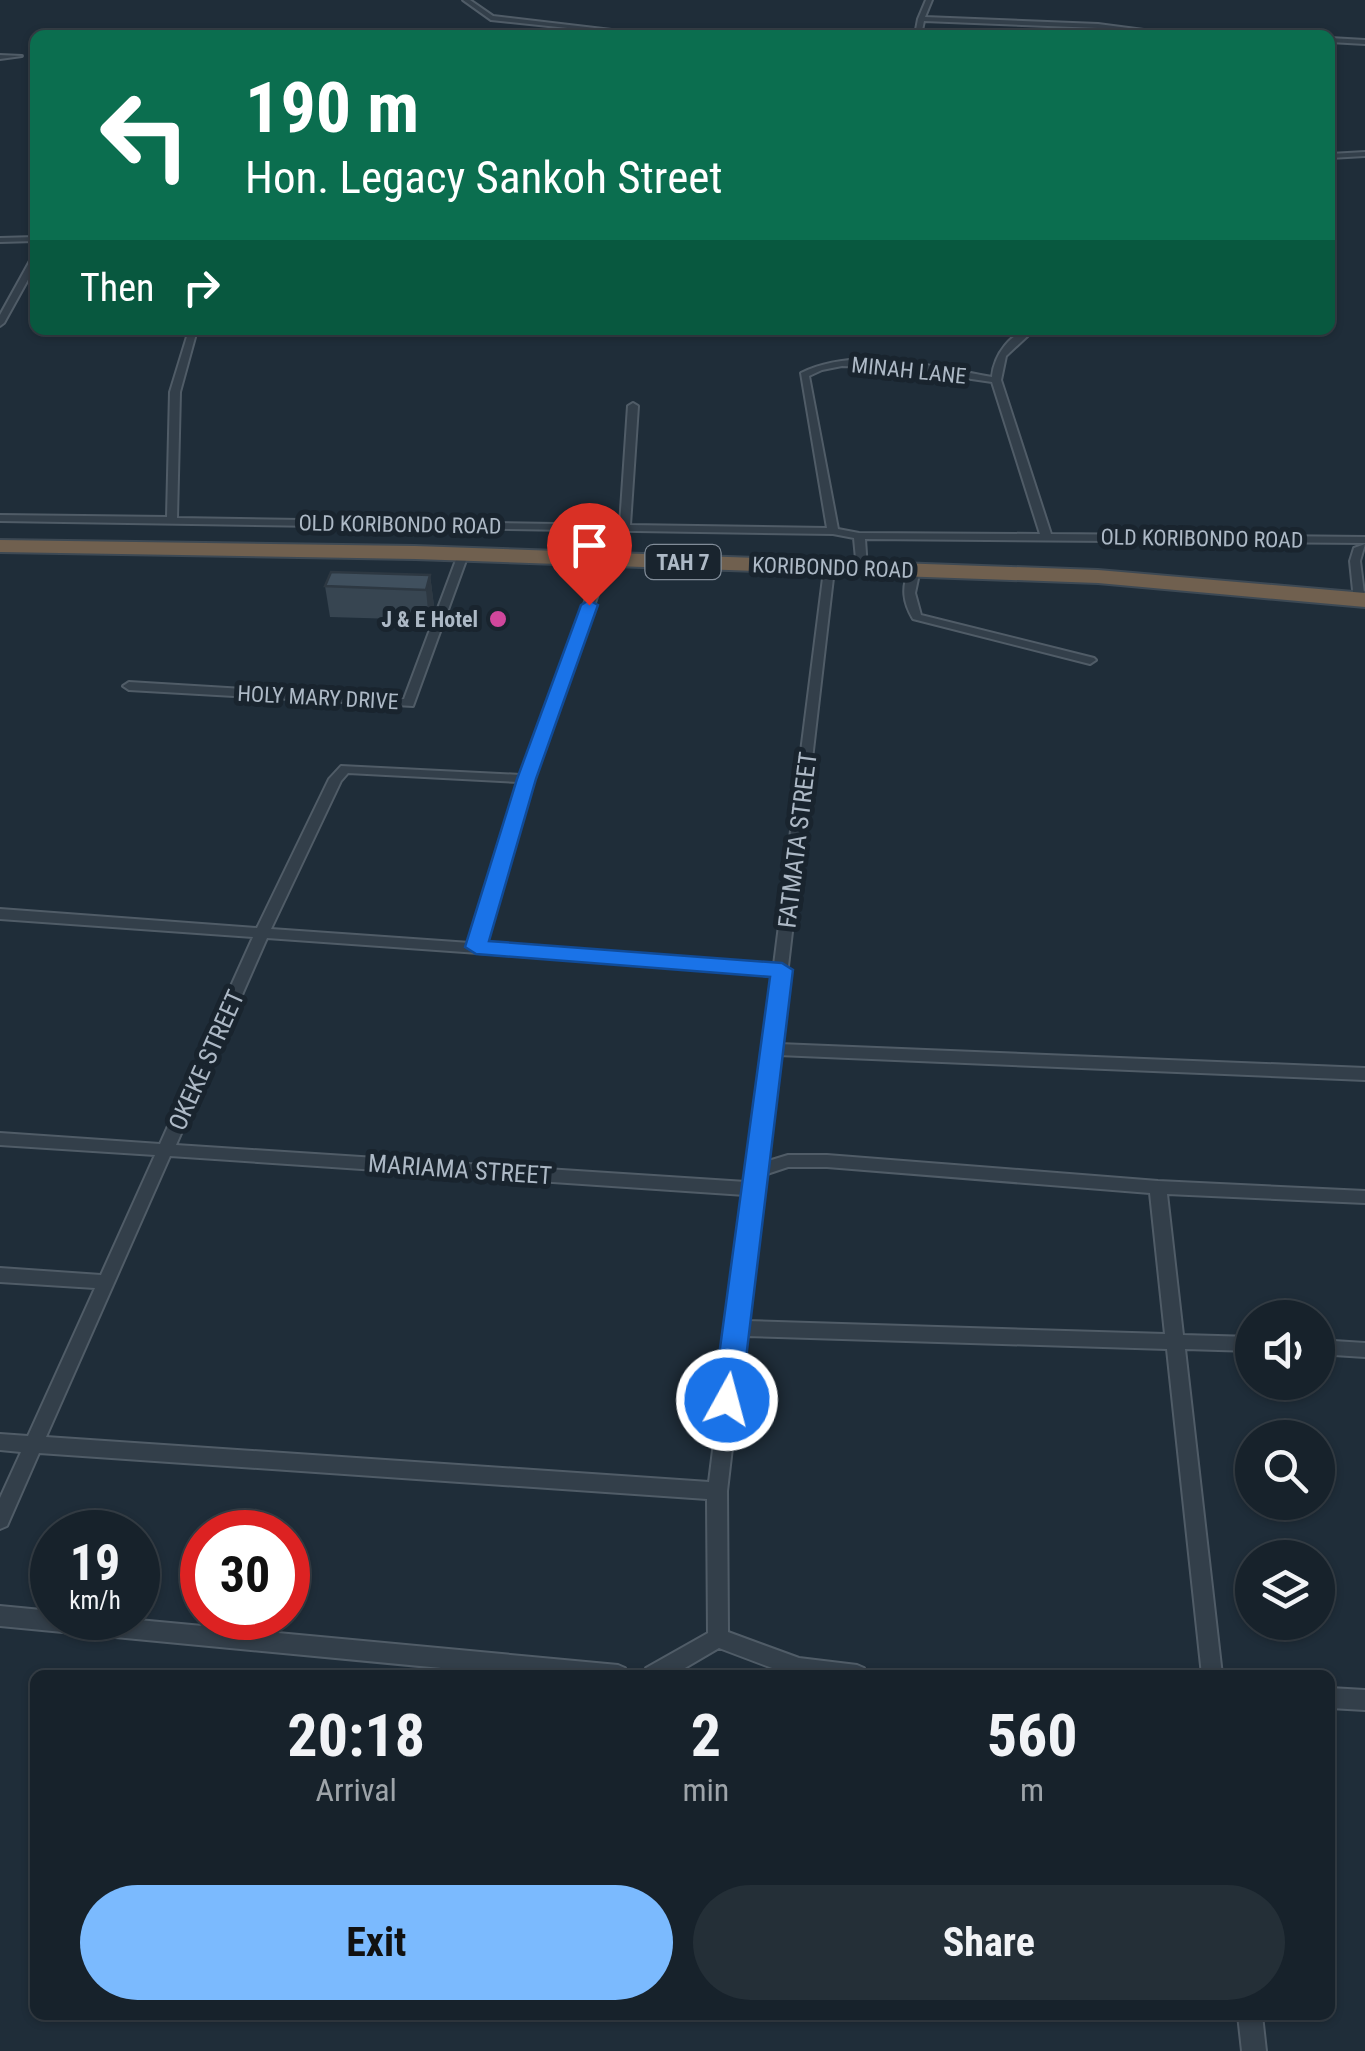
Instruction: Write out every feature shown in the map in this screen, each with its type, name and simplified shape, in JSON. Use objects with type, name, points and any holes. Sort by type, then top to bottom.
[{"type":"highway","name":"KORIBONDO ROAD","points":[[0,546],[190,545],[464,552],[653,566],[915,569],[1120,578],[1362,600]]},
{"type":"street","points":[[466,0],[491,18],[604,30]]},
{"type":"street","points":[[919,30],[929,0]]},
{"type":"street","points":[[921,19],[1134,30]]},
{"type":"street","points":[[1335,40],[1365,42]]},
{"type":"street","points":[[0,57],[19,56]]},
{"type":"street","points":[[1335,156],[1365,154]]},
{"type":"street","points":[[0,240],[30,239]]},
{"type":"street","points":[[0,323],[30,268]]},
{"type":"street","points":[[172,521],[175,392],[192,335]]},
{"type":"street","points":[[1023,335],[1008,345],[997,360],[996,380],[1046,536]]},
{"type":"street","name":"MINAH LANE","points":[[833,531],[804,375],[814,368],[844,362],[996,380]]},
{"type":"street","points":[[624,528],[633,406]]},
{"type":"street","name":"OLD KORIBONDO ROAD","points":[[0,518],[1365,543]]},
{"type":"street","points":[[858,536],[862,570]]},
{"type":"street","points":[[1362,600],[1355,560],[1365,543]]},
{"type":"street","name":"HOLY MARY DRIVE","points":[[129,686],[408,703],[464,552]]},
{"type":"street","points":[[476,947],[526,779],[602,569]]},
{"type":"street","points":[[915,569],[909,580],[910,604],[917,618],[1090,660]]},
{"type":"street","name":"FATMATA STREET","points":[[718,1638],[716,1491],[828,578]]},
{"type":"street","name":"OKEKE STREET","points":[[0,1520],[264,930],[326,797],[345,769],[526,779]]},
{"type":"street","points":[[0,914],[782,970]]},
{"type":"street","points":[[773,1048],[1365,1074]]},
{"type":"street","name":"MARIAMA STREET","points":[[0,1139],[754,1180],[788,1161],[827,1160],[1158,1187],[1365,1197]]},
{"type":"street","points":[[1158,1187],[1211,1670]]},
{"type":"street","points":[[0,1274],[108,1282]]},
{"type":"street","points":[[736,1328],[1235,1343]]},
{"type":"street","points":[[1335,1348],[1365,1350]]},
{"type":"street","points":[[0,1442],[716,1491]]},
{"type":"street","points":[[0,1616],[566,1670]]},
{"type":"street","points":[[663,1670],[718,1638],[799,1668],[816,1670]]},
{"type":"street","points":[[1335,1698],[1365,1700]]},
{"type":"street","points":[[1251,2020],[1254,2051]]},
{"type":"building","points":[[331,572],[430,575],[426,590],[325,586]]},
{"type":"place","name":"J & E Hotel","points":[[498,619]]},
{"type":"route","points":[[589,605],[526,779],[476,947],[782,970],[727,1400]]}]
